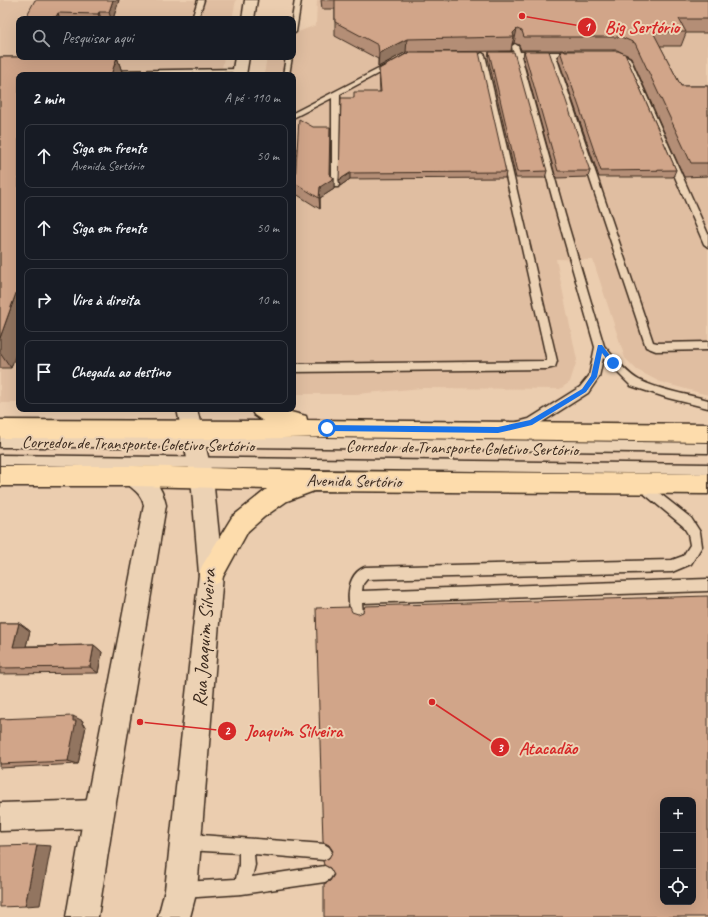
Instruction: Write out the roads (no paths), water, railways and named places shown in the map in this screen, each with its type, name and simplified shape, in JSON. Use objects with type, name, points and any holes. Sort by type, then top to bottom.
[{"type":"main road","points":[[266,412],[276,418],[327,428]]},
{"type":"main road","name":"Avenida Sertório","points":[[0,476],[133,476],[196,453],[327,428],[708,433]]},
{"type":"main road","name":"Avenida Sertório","points":[[0,429],[196,453],[318,481],[708,484]]},
{"type":"main road","points":[[210,574],[240,524],[256,510],[280,493],[318,481]]},
{"type":"street","points":[[248,16],[251,0]]},
{"type":"street","name":"Rua Joaquim Silveira","points":[[174,917],[181,890],[210,574],[196,453],[188,412]]},
{"type":"street","points":[[82,917],[99,814],[155,505],[152,493],[144,483],[133,476]]},
{"type":"street","points":[[0,817],[99,814]]},
{"type":"lane","points":[[197,16],[201,0]]},
{"type":"lane","points":[[296,16],[298,0]]},
{"type":"lane","points":[[515,46],[560,216],[600,347],[613,363],[635,383],[668,394],[708,404]]},
{"type":"lane","points":[[296,368],[551,364],[552,361],[485,54],[581,54]]},
{"type":"lane","points":[[552,54],[649,344],[656,347],[708,346]]},
{"type":"lane","points":[[604,54],[617,54],[627,58],[708,244]]},
{"type":"lane","points":[[286,72],[288,60]]},
{"type":"lane","points":[[296,114],[397,61]]},
{"type":"lane","points":[[183,72],[240,68]]},
{"type":"lane","points":[[335,185],[336,94]]},
{"type":"lane","points":[[498,430],[532,423],[584,390],[594,377],[600,347]]},
{"type":"lane","name":"Corredor de Transporte Coletivo Sertório","points":[[0,442],[196,453],[708,469]]},
{"type":"lane","name":"Corredor de Transporte Coletivo Sertório","points":[[0,460],[196,453],[708,448]]},
{"type":"lane","points":[[357,614],[356,583],[360,576],[365,573],[672,566],[687,560],[696,546],[694,532],[687,522],[639,484]]},
{"type":"lane","points":[[356,597],[708,585]]},
{"type":"lane","points":[[186,842],[324,852]]},
{"type":"lane","points":[[242,886],[247,865],[246,847]]},
{"type":"lane","points":[[181,890],[242,886],[325,874]]},
{"type":"place","name":"Big Sertório","points":[[522,16]]},
{"type":"place","name":"Atacadão","points":[[432,702]]},
{"type":"place","name":"Joaquim Silveira","points":[[140,722]]}]
